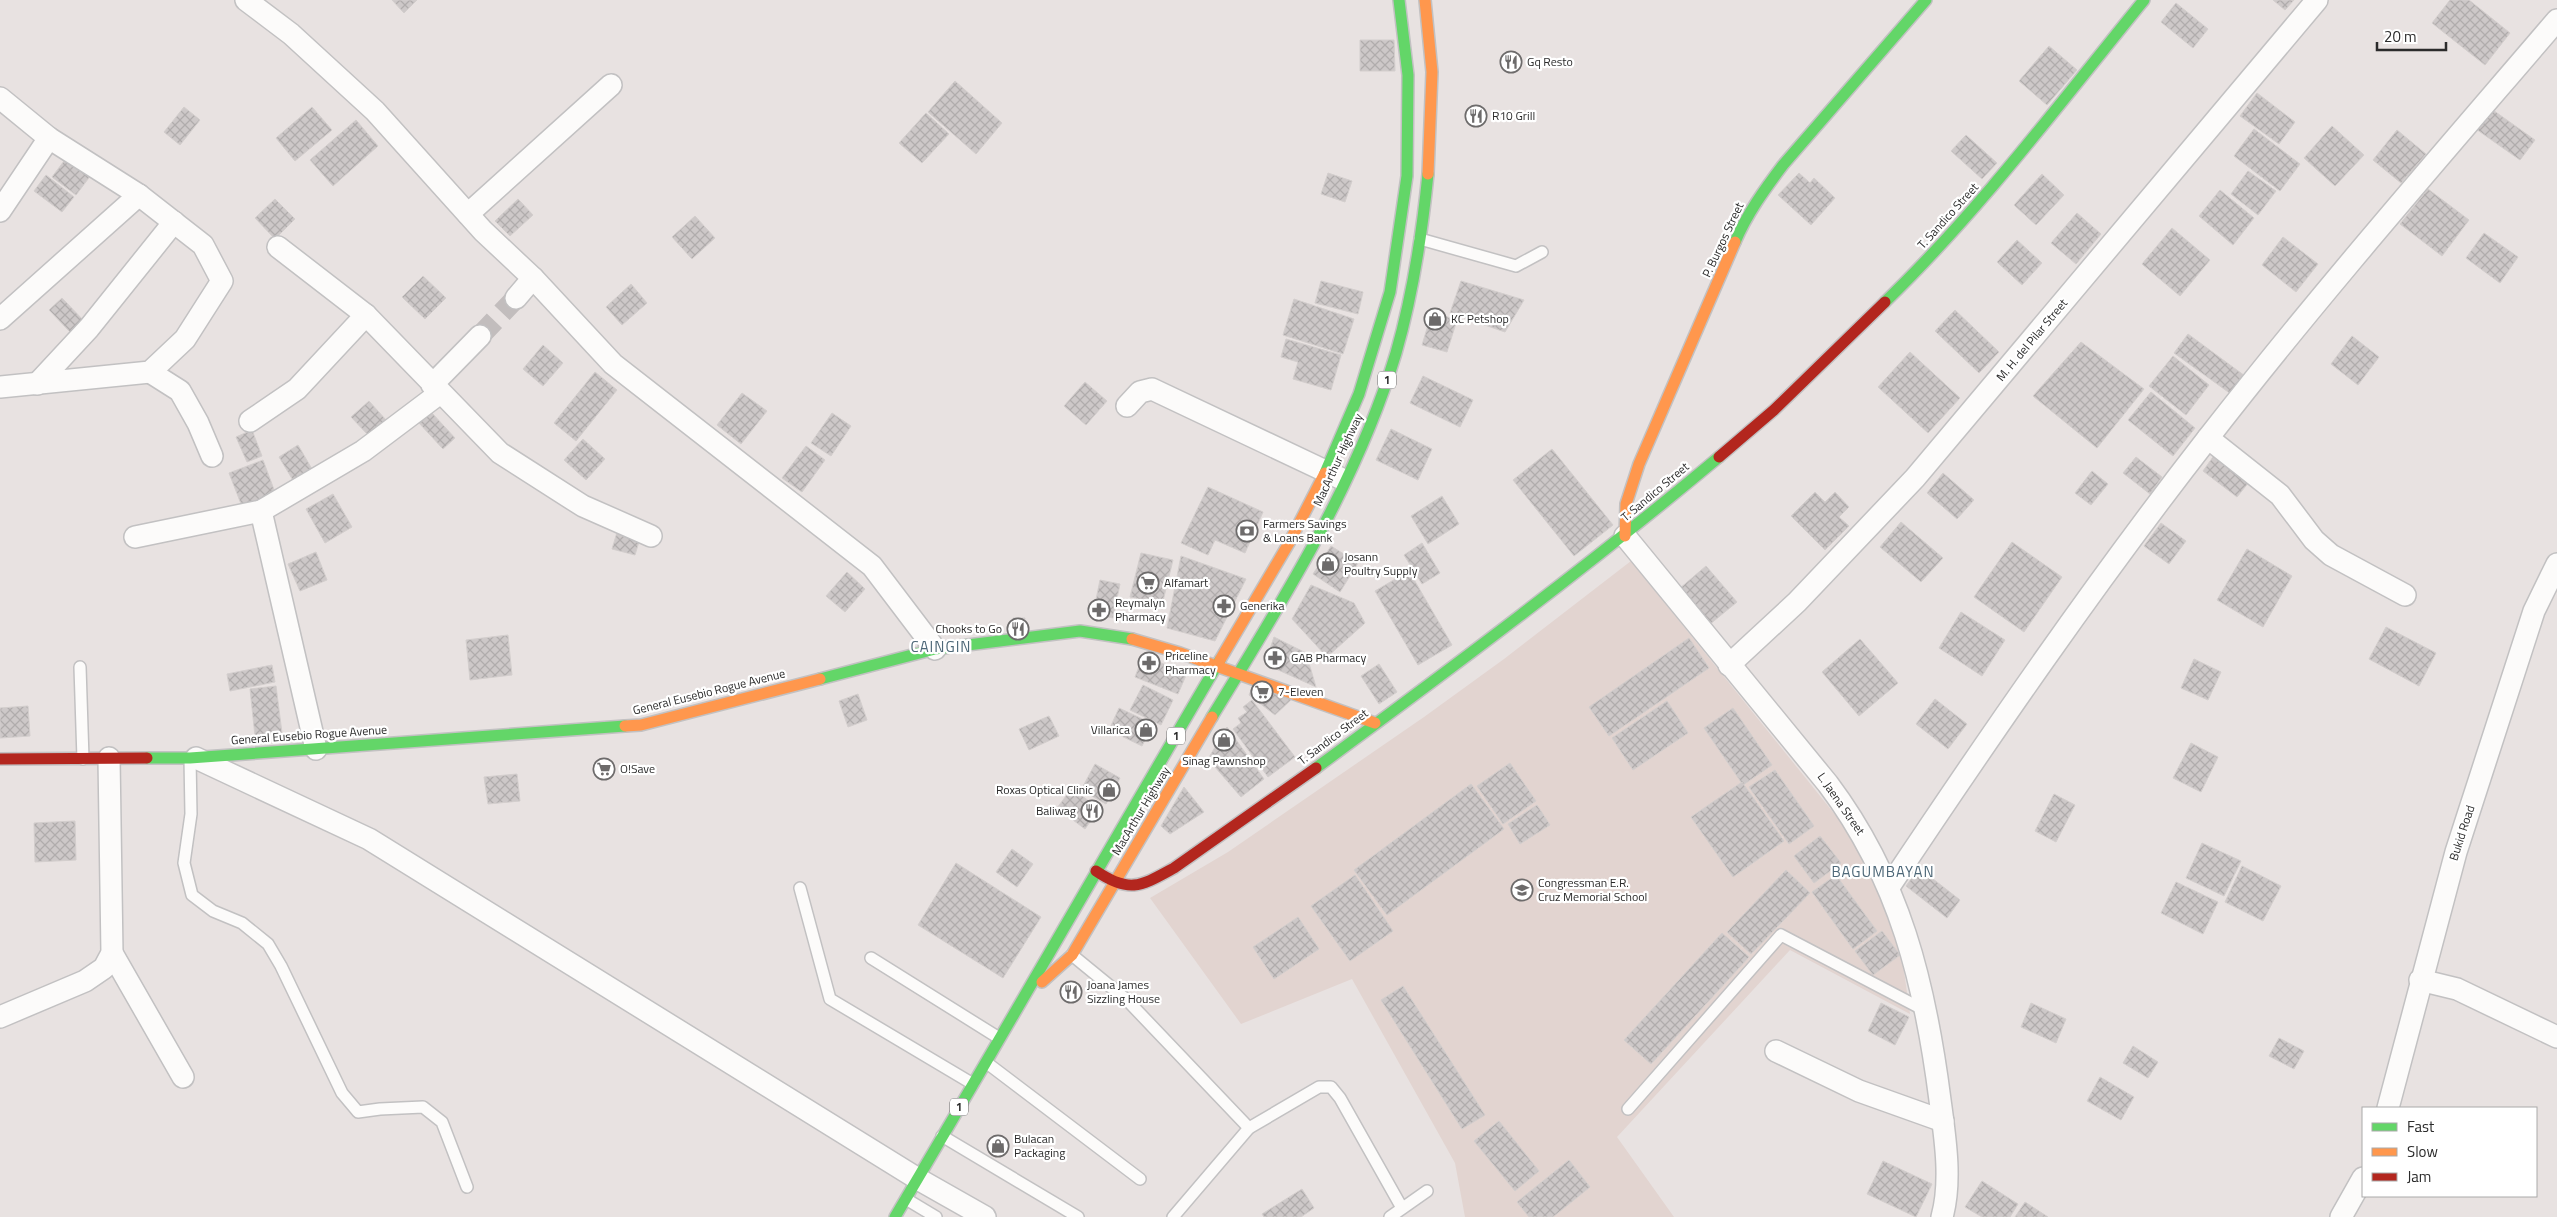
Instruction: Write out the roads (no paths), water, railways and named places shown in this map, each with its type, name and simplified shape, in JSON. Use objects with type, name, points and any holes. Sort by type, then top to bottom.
[{"type":"main road","name":"MacArthur Highway","points":[[1025,999],[1072,955],[1297,574],[1335,476],[1359,394],[1374,351],[1390,292],[1407,176],[1409,128],[1408,75],[1399,0]]},
{"type":"main road","name":"MacArthur Highway","points":[[895,1217],[906,1200],[927,1183],[942,1136],[987,1063],[999,1038],[1025,999],[1096,871],[1289,543],[1335,476],[1389,375],[1404,320],[1421,239],[1432,132],[1433,73],[1425,0]]},
{"type":"main road","name":"P. Burgos Street","points":[[1625,536],[1626,504],[1639,464],[1743,223],[1762,192],[1783,165],[1926,0]]},
{"type":"main road","name":"T. Sandico Street","points":[[1096,871],[1114,882],[1136,886],[1174,868],[1286,790],[1523,615],[1625,536],[1774,410],[1921,267],[1991,188],[2144,0]]},
{"type":"main road","name":"General Eusebio Rogue Avenue","points":[[0,760],[192,758],[641,725],[935,649],[1080,631],[1134,639],[1239,673],[1375,723]]},
{"type":"street","points":[[246,0],[290,34],[375,111],[468,214],[532,278],[613,364],[872,566],[935,649]]},
{"type":"street","name":"M. H. del Pilar Street","points":[[1730,665],[1797,602],[1914,478],[2317,0]]},
{"type":"street","points":[[1889,887],[2015,698],[2208,438],[2384,222],[2556,25]]},
{"type":"street","points":[[468,214],[612,85]]},
{"type":"street","points":[[0,98],[49,138],[139,196],[203,245],[222,281],[185,339],[150,372],[0,387]]},
{"type":"street","points":[[0,211],[49,138]]},
{"type":"street","points":[[0,320],[139,196]]},
{"type":"street","points":[[37,384],[89,328],[174,222]]},
{"type":"street","points":[[278,247],[366,315],[500,453],[583,506],[651,536]]},
{"type":"street","points":[[516,298],[532,278]]},
{"type":"street","points":[[250,421],[297,389],[366,315]]},
{"type":"street","points":[[134,537],[261,511],[363,451],[436,389],[480,336]]},
{"type":"street","points":[[150,372],[180,391],[198,423],[212,456]]},
{"type":"street","points":[[1127,406],[1140,392],[1152,389],[1335,476]]},
{"type":"street","points":[[2208,438],[2280,495],[2314,540],[2331,555],[2405,595]]},
{"type":"street","points":[[261,511],[316,749]]},
{"type":"street","name":"L. Jaena Street","points":[[1625,536],[1854,819],[1889,887],[1927,1012],[1943,1121],[1946,1205],[1942,1217]]},
{"type":"street","name":"Bukid Road","points":[[2388,1107],[2420,980],[2456,852],[2534,611],[2557,564]]},
{"type":"street","points":[[109,758],[112,953],[183,1077]]},
{"type":"street","points":[[192,758],[369,839],[985,1217]]},
{"type":"street","points":[[0,1017],[85,981],[104,968],[112,953]]},
{"type":"street","points":[[2420,980],[2457,989],[2557,1037]]},
{"type":"street","points":[[1776,1051],[1865,1093],[1943,1121]]},
{"type":"street","points":[[2342,1217],[2362,1180]]},
{"type":"lane","points":[[1399,234],[1516,266],[1542,252]]},
{"type":"lane","points":[[80,668],[83,759]]},
{"type":"lane","points":[[192,758],[191,814],[184,863],[192,895],[213,911],[242,923],[268,944],[281,966],[342,1093],[358,1112],[423,1107],[442,1122],[466,1187]]},
{"type":"lane","points":[[800,888],[830,999],[973,1084]]},
{"type":"lane","points":[[1628,1109],[1781,935],[1927,1012]]},
{"type":"lane","points":[[1072,955],[1127,1000],[1249,1128]]},
{"type":"lane","points":[[871,958],[999,1038]]},
{"type":"lane","points":[[987,1063],[1140,1179]]},
{"type":"lane","points":[[1173,1217],[1249,1128],[1319,1087],[1331,1088],[1350,1114],[1402,1208]]},
{"type":"lane","points":[[942,1136],[1078,1217]]},
{"type":"lane","points":[[1390,1217],[1427,1191]]},
{"type":"lane","points":[[906,1200],[936,1217]]},
{"type":"tunnel","points":[[480,336],[516,298]]},
{"type":"place","name":"Gq Resto","points":[[1511,62]]},
{"type":"place","name":"R10 Grill","points":[[1476,116]]},
{"type":"place","name":"KC Petshop","points":[[1435,319]]},
{"type":"place","name":"Farmers Savings & Loans Bank","points":[[1247,531]]},
{"type":"place","name":"Josann Poultry Supply","points":[[1328,564]]},
{"type":"place","name":"Alfamart","points":[[1148,583]]},
{"type":"place","name":"Generika","points":[[1224,606]]},
{"type":"place","name":"Reymalyn Pharmacy","points":[[1099,610]]},
{"type":"place","name":"Chooks to Go","points":[[1018,629]]},
{"type":"place","name":"GAB Pharmacy","points":[[1275,658]]},
{"type":"place","name":"Priceline Pharmacy","points":[[1149,663]]},
{"type":"place","name":"7-Eleven","points":[[1262,692]]},
{"type":"place","name":"Villarica","points":[[1146,730]]},
{"type":"place","name":"Sinag Pawnshop","points":[[1224,740]]},
{"type":"place","name":"O!Save","points":[[604,769]]},
{"type":"place","name":"Roxas Optical Clinic","points":[[1109,790]]},
{"type":"place","name":"Baliwag","points":[[1092,811]]},
{"type":"place","name":"Congressman E.R. Cruz Memorial School","points":[[1522,890]]},
{"type":"place","name":"Joana James Sizzling House","points":[[1071,992]]},
{"type":"place","name":"Bulacan Packaging","points":[[998,1146]]},
{"type":"district","name":"CAINGIN","points":[[941,647]]},
{"type":"district","name":"BAGUMBAYAN","points":[[1883,872]]}]
